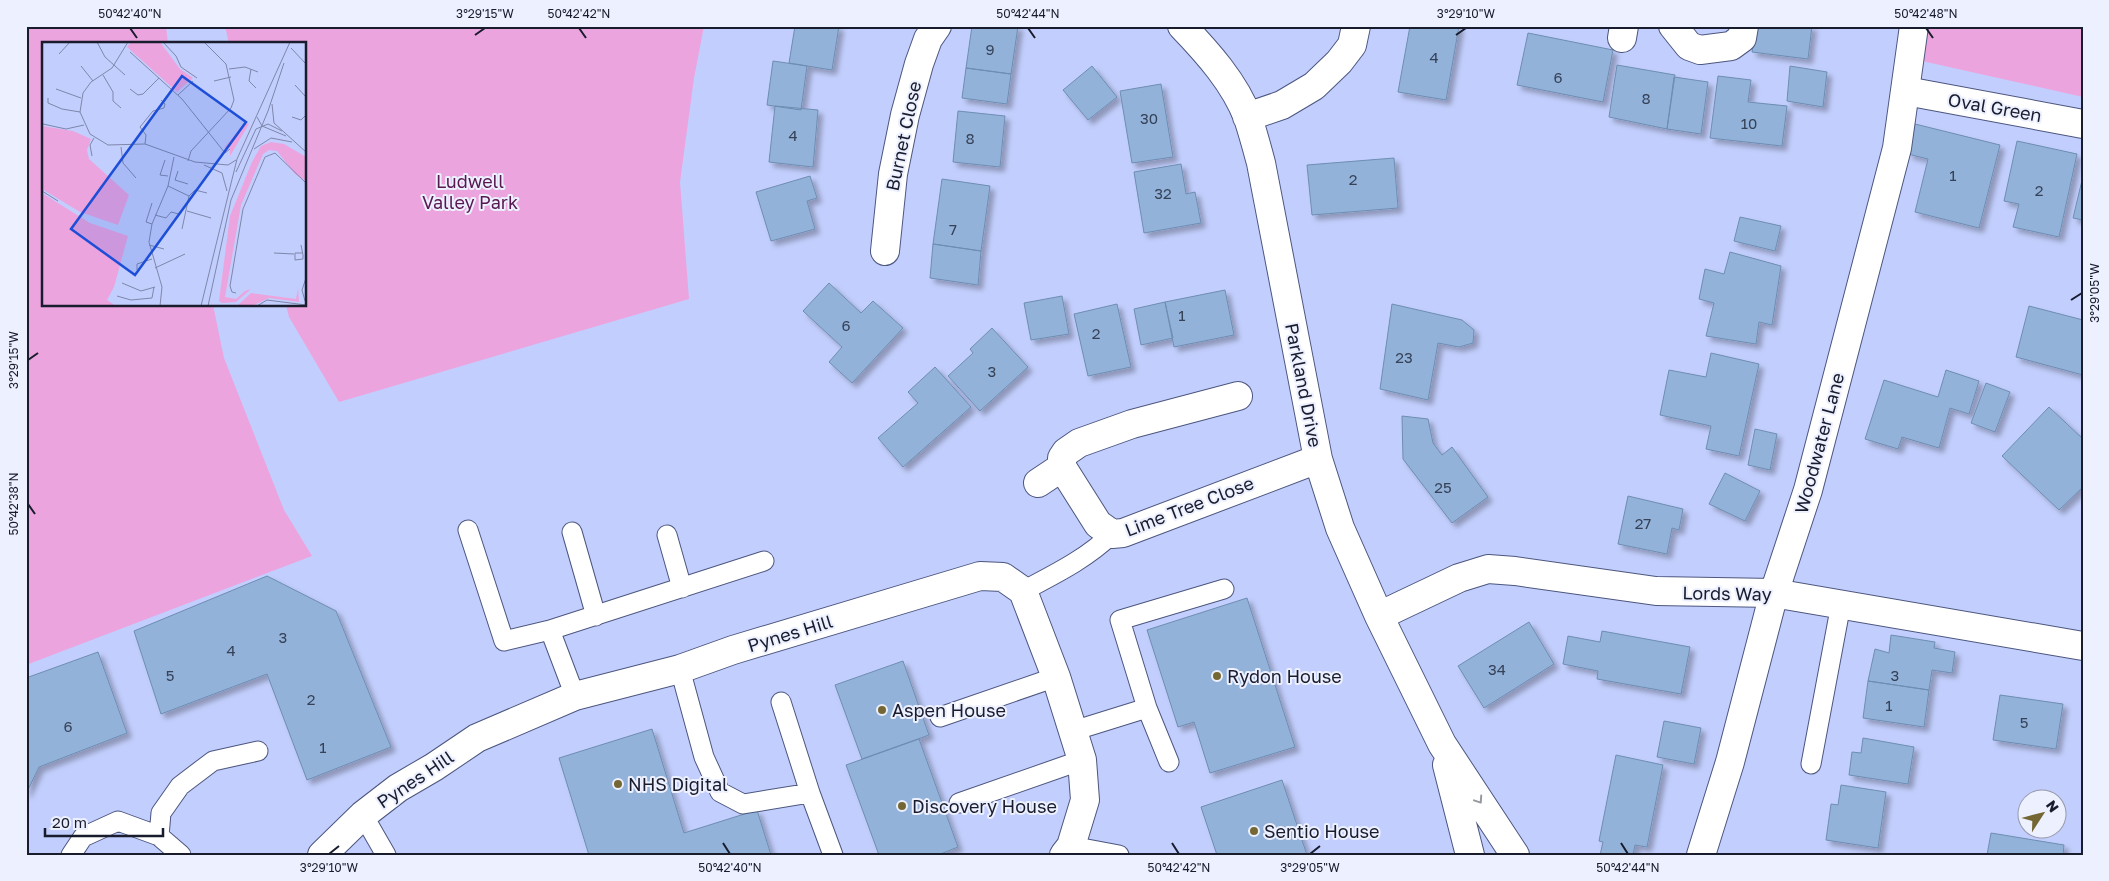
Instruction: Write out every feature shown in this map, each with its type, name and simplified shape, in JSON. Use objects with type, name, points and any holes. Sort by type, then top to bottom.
[{"type":"street","name":"Burnet Close","points":[[886,251],[893,174],[905,116],[928,38],[937,26]]},
{"type":"street","name":"Parkland Drive","points":[[1182,26],[1199,43],[1226,78],[1247,117],[1261,163],[1318,459],[1340,528],[1379,616],[1442,744],[1515,855]]},
{"type":"street","points":[[1247,117],[1282,105],[1314,86],[1339,62],[1352,45],[1356,26]]},
{"type":"street","points":[[1672,26],[1689,46],[1700,50],[1731,46],[1742,38],[1744,26]]},
{"type":"street","name":"Woodwater Lane","points":[[1701,855],[1730,762],[1774,593],[1808,490],[1897,148],[1914,26]]},
{"type":"street","name":"Oval Green","points":[[1906,91],[2083,124]]},
{"type":"street","points":[[1038,482],[1062,467],[1062,458],[1066,452],[1079,443],[1132,424],[1238,396]]},
{"type":"street","name":"Lime Tree Close","points":[[1062,467],[1098,524],[1112,534],[1122,533],[1318,459]]},
{"type":"street","name":"Lords Way","points":[[1379,616],[1459,578],[1488,570],[1515,571],[1656,591],[1774,593],[2083,646]]},
{"type":"street","name":"Pynes Hill","points":[[322,855],[363,815],[398,788],[434,767],[477,738],[576,696],[680,669],[733,650],[980,576],[1003,577],[1023,591]]},
{"type":"street","points":[[1023,591],[1056,677],[1082,760],[1085,800],[1068,850]]},
{"type":"street","name":"Parkland Drive","points":[[1442,744],[1470,855]]},
{"type":"lane","points":[[468,530],[504,641],[596,616],[764,561]]},
{"type":"lane","points":[[572,532],[596,616]]},
{"type":"lane","points":[[1023,591],[1077,562],[1097,549],[1112,534]]},
{"type":"lane","points":[[667,535],[682,588]]},
{"type":"lane","points":[[1169,762],[1147,708],[1120,620],[1224,590]]},
{"type":"lane","points":[[1811,764],[1841,604]]},
{"type":"lane","points":[[550,630],[576,696]]},
{"type":"lane","points":[[680,669],[704,757],[720,792],[744,804],[810,793]]},
{"type":"lane","points":[[940,716],[1056,677]]},
{"type":"lane","points":[[781,702],[810,793],[833,855]]},
{"type":"lane","points":[[1073,731],[1147,708]]},
{"type":"lane","points":[[158,836],[162,813],[180,786],[213,761],[258,751]]},
{"type":"lane","points":[[959,803],[1082,760]]},
{"type":"lane","points":[[363,815],[386,855]]},
{"type":"lane","points":[[71,855],[83,837],[118,821],[158,836],[181,855]]},
{"type":"lane","points":[[1068,850],[1119,855]]},
{"type":"green space","points":[[26,26],[166,26],[168,42],[42,42],[42,306],[213,306],[224,358],[284,510],[312,556],[26,665]]},
{"type":"green space","name":"Ludwell Valley Park","points":[[225,26],[704,26],[694,78],[680,182],[689,299],[339,402],[289,317],[286,306],[306,306],[306,42],[229,42]]},
{"type":"green space","points":[[1927,26],[2083,26],[2083,97],[1922,61]]},
{"type":"building","points":[[795,26],[839,26],[832,70],[789,63]]},
{"type":"building","points":[[972,26],[1018,26],[1011,74],[966,68]]},
{"type":"building","points":[[1410,26],[1459,26],[1446,100],[1398,92]]},
{"type":"building","points":[[1756,26],[1812,26],[1808,59],[1752,52]]},
{"type":"building","points":[[1528,33],[1613,50],[1603,102],[1517,85]]},
{"type":"building","points":[[773,61],[807,66],[801,110],[767,105]]},
{"type":"building","points":[[1617,65],[1675,75],[1667,129],[1609,117]]},
{"type":"building","points":[[1092,66],[1117,97],[1088,120],[1063,90]]},
{"type":"building","points":[[1790,66],[1827,72],[1823,107],[1787,101]]},
{"type":"building","points":[[966,68],[1011,74],[1007,104],[962,98]]},
{"type":"building","points":[[1718,76],[1751,80],[1748,102],[1787,106],[1782,146],[1710,138]]},
{"type":"building","points":[[1674,77],[1708,82],[1701,134],[1667,129]]},
{"type":"building","points":[[1161,84],[1173,157],[1132,163],[1120,91]]},
{"type":"building","points":[[775,106],[818,110],[813,167],[769,162]]},
{"type":"building","points":[[958,111],[1005,116],[1000,167],[953,162]]},
{"type":"building","points":[[1915,124],[2000,145],[1979,228],[1915,212],[1928,159],[1908,154]]},
{"type":"building","points":[[2017,141],[2077,154],[2059,237],[2013,227],[2019,204],[2004,201]]},
{"type":"building","points":[[1394,158],[1398,208],[1312,215],[1307,165]]},
{"type":"building","points":[[1181,164],[1186,194],[1195,192],[1201,223],[1144,233],[1134,172]]},
{"type":"building","points":[[810,176],[817,198],[807,201],[815,229],[771,241],[756,192]]},
{"type":"building","points":[[2083,176],[2083,220],[2073,218]]},
{"type":"building","points":[[942,179],[990,186],[981,251],[933,244]]},
{"type":"building","points":[[1740,217],[1781,226],[1775,251],[1734,241]]},
{"type":"building","points":[[933,244],[981,251],[978,285],[930,278]]},
{"type":"building","points":[[1730,252],[1781,266],[1772,325],[1759,322],[1756,344],[1706,336],[1714,303],[1699,299],[1705,269],[1724,274]]},
{"type":"building","points":[[829,283],[861,313],[873,301],[903,328],[852,383],[829,362],[842,347],[803,311]]},
{"type":"building","points":[[1225,290],[1234,335],[1174,347],[1165,302]]},
{"type":"building","points":[[1062,296],[1069,334],[1031,340],[1024,303]]},
{"type":"building","points":[[1165,302],[1173,338],[1141,345],[1134,309]]},
{"type":"building","points":[[1117,304],[1131,367],[1088,376],[1074,314]]},
{"type":"building","points":[[1392,304],[1462,320],[1474,330],[1473,343],[1459,347],[1438,343],[1428,400],[1380,389]]},
{"type":"building","points":[[2029,306],[2083,320],[2083,375],[2016,357]]},
{"type":"building","points":[[992,328],[1028,367],[980,411],[948,376],[973,353],[970,349]]},
{"type":"building","points":[[1711,353],[1759,364],[1739,456],[1706,449],[1711,426],[1660,415],[1669,370],[1706,377]]},
{"type":"building","points":[[935,367],[971,407],[903,467],[878,438],[918,403],[908,392]]},
{"type":"building","points":[[1946,370],[1979,381],[1969,414],[1950,408],[1939,448],[1902,437],[1898,449],[1865,439],[1884,380],[1938,397]]},
{"type":"building","points":[[1986,383],[2010,392],[1995,432],[1971,423]]},
{"type":"building","points":[[2049,407],[2083,439],[2083,487],[2059,510],[2002,456]]},
{"type":"building","points":[[1402,416],[1428,419],[1433,443],[1442,455],[1452,447],[1488,497],[1452,523],[1403,459]]},
{"type":"building","points":[[1755,429],[1777,434],[1770,470],[1748,465]]},
{"type":"building","points":[[1725,473],[1760,491],[1745,521],[1709,504]]},
{"type":"building","points":[[1628,496],[1683,509],[1679,530],[1672,528],[1667,554],[1618,544]]},
{"type":"building","points":[[267,576],[336,611],[391,747],[307,780],[267,674],[161,714],[134,631]]},
{"type":"building","name":"Rydon House","points":[[1247,598],[1295,747],[1210,773],[1194,722],[1178,727],[1147,630]]},
{"type":"building","points":[[1529,622],[1554,664],[1484,708],[1458,666]]},
{"type":"building","points":[[1602,631],[1690,647],[1681,694],[1597,679],[1598,671],[1563,664],[1568,636],[1600,642]]},
{"type":"building","points":[[1891,635],[1935,642],[1934,648],[1955,652],[1952,673],[1932,670],[1929,690],[1868,681],[1875,649],[1889,653]]},
{"type":"building","points":[[98,652],[127,733],[39,767],[26,794],[26,678]]},
{"type":"building","name":"Aspen House","points":[[903,661],[929,735],[862,759],[835,685]]},
{"type":"building","points":[[1868,681],[1929,690],[1924,727],[1863,718]]},
{"type":"building","points":[[2000,695],[2063,704],[2056,749],[1993,740]]},
{"type":"building","points":[[1664,721],[1701,728],[1694,764],[1657,757]]},
{"type":"building","name":"NHS Digital","points":[[652,729],[684,833],[757,810],[771,855],[589,855],[559,758]]},
{"type":"building","points":[[1863,738],[1914,747],[1908,784],[1849,775],[1852,752],[1861,753]]},
{"type":"building","name":"Discovery House","points":[[919,739],[958,847],[938,855],[879,855],[846,765]]},
{"type":"building","points":[[1616,755],[1663,765],[1647,847],[1635,845],[1633,855],[1600,855],[1603,842],[1599,841]]},
{"type":"building","name":"Sentio House","points":[[1282,780],[1307,855],[1217,855],[1201,807]]},
{"type":"building","points":[[1841,785],[1886,792],[1878,848],[1826,840],[1831,804],[1838,805]]},
{"type":"building","points":[[1991,833],[2064,845],[2063,855],[1987,855]]},
{"type":"place","name":"Rydon House","points":[[1217,676]]},
{"type":"place","name":"Aspen House","points":[[882,710]]},
{"type":"place","name":"NHS Digital","points":[[618,784]]},
{"type":"place","name":"Discovery House","points":[[902,806]]},
{"type":"place","name":"Sentio House","points":[[1254,831]]}]
